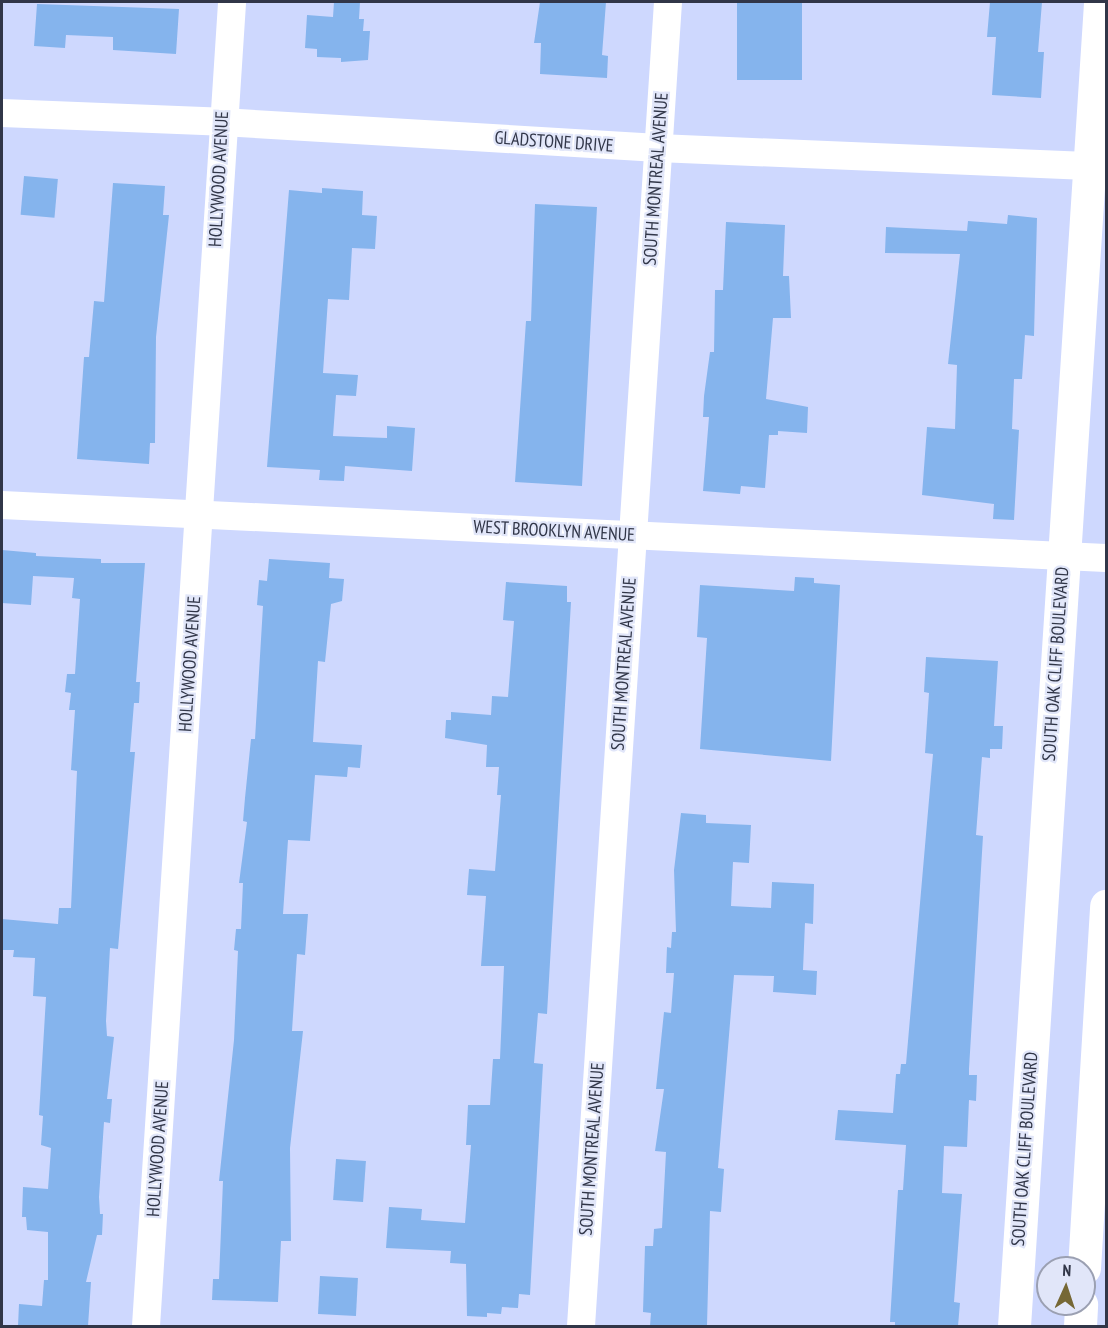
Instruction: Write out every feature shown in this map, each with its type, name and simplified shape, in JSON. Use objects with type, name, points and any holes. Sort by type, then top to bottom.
[{"type":"street","name":"HOLLYWOOD AVENUE","points":[[146,1326],[200,514],[222,122],[232,2]]},
{"type":"street","name":"SOUTH MONTREAL AVENUE","points":[[581,1326],[668,2]]},
{"type":"street","name":"SOUTH OAK CLIFF BOULEVARD","points":[[1014,1326],[1063,555],[1098,167],[1100,2]]},
{"type":"street","name":"GLADSTONE DRIVE","points":[[2,113],[222,122],[658,148],[1098,167]]},
{"type":"street","name":"WEST BROOKLYN AVENUE","points":[[2,505],[1107,558]]},
{"type":"street","points":[[1085,1256],[1107,906]]},
{"type":"building","points":[[334,2],[360,2],[359,19],[364,19],[363,31],[370,31],[368,60],[341,62],[341,58],[317,57],[317,49],[305,48],[307,15],[333,17]]},
{"type":"building","points":[[540,2],[606,2],[602,55],[608,56],[607,78],[540,74],[541,43],[534,43]]},
{"type":"building","points":[[737,2],[802,2],[802,80],[737,80]]},
{"type":"building","points":[[990,2],[1042,2],[1038,52],[1044,52],[1041,98],[992,95],[996,37],[987,37]]},
{"type":"building","points":[[37,4],[179,9],[176,54],[113,50],[113,37],[66,35],[65,48],[34,46]]},
{"type":"building","points":[[24,176],[58,179],[54,218],[21,215]]},
{"type":"building","points":[[113,183],[165,186],[163,215],[169,215],[156,337],[155,443],[150,443],[149,464],[77,459],[84,357],[89,357],[94,301],[104,302]]},
{"type":"building","points":[[322,188],[363,191],[362,215],[377,216],[375,249],[352,248],[349,300],[328,299],[323,373],[358,375],[356,396],[336,395],[333,436],[387,438],[387,426],[415,428],[412,471],[345,466],[344,481],[319,480],[320,470],[267,467],[289,190],[322,193]]},
{"type":"building","points":[[535,204],[597,207],[582,486],[515,482],[526,321],[531,321]]},
{"type":"building","points":[[1008,215],[1037,218],[1034,336],[1025,335],[1022,379],[1014,379],[1012,429],[1019,430],[1014,520],[993,519],[994,504],[922,495],[927,427],[955,429],[957,365],[948,364],[960,254],[885,253],[886,227],[967,231],[968,221],[1007,224]]},
{"type":"building","points":[[726,222],[785,225],[783,276],[789,276],[791,318],[773,318],[766,399],[808,407],[807,433],[778,431],[778,435],[769,435],[765,488],[741,486],[740,494],[703,491],[709,417],[703,417],[704,396],[710,352],[714,352],[715,290],[723,290]]},
{"type":"building","points":[[2,550],[36,553],[36,556],[101,559],[101,563],[145,563],[136,682],[140,682],[139,703],[134,703],[130,752],[135,752],[118,949],[110,948],[106,1021],[107,1036],[114,1037],[107,1099],[112,1099],[110,1123],[104,1122],[99,1197],[100,1214],[103,1214],[102,1235],[97,1235],[86,1282],[91,1282],[88,1326],[18,1326],[19,1304],[42,1306],[44,1280],[48,1280],[48,1232],[27,1230],[26,1217],[22,1217],[23,1187],[48,1189],[51,1148],[41,1145],[43,1116],[39,1115],[46,997],[33,996],[35,958],[13,957],[14,950],[2,950],[2,919],[58,924],[59,908],[71,908],[77,771],[71,770],[75,710],[69,710],[71,693],[65,692],[67,674],[75,674],[80,599],[72,598],[74,578],[33,576],[31,605],[2,603]]},
{"type":"building","points":[[269,559],[330,563],[329,578],[344,579],[342,601],[331,604],[325,662],[318,661],[313,742],[362,745],[360,768],[348,767],[347,777],[315,775],[310,841],[288,840],[283,914],[308,914],[305,955],[297,954],[292,1031],[303,1031],[290,1148],[291,1241],[281,1241],[278,1302],[212,1300],[213,1279],[219,1279],[223,1181],[219,1181],[234,1040],[238,951],[234,950],[236,929],[241,929],[243,883],[239,883],[247,822],[243,821],[251,739],[255,739],[263,606],[257,605],[259,580],[267,581]]},
{"type":"building","points":[[795,577],[814,578],[814,583],[840,585],[831,761],[700,749],[707,638],[697,637],[700,585],[794,591]]},
{"type":"building","points":[[506,582],[567,586],[567,602],[571,602],[547,1014],[538,1013],[534,1063],[543,1064],[530,1295],[519,1294],[518,1308],[502,1307],[501,1314],[487,1313],[487,1317],[467,1316],[466,1264],[450,1263],[451,1251],[386,1248],[389,1207],[422,1209],[421,1220],[465,1223],[471,1145],[466,1145],[468,1105],[490,1105],[493,1059],[500,1059],[504,966],[481,966],[486,896],[467,895],[469,869],[495,871],[501,795],[497,795],[499,767],[486,767],[487,745],[445,738],[446,720],[451,720],[451,712],[491,715],[492,696],[508,697],[514,621],[503,620]]},
{"type":"building","points":[[926,657],[998,661],[994,726],[1003,726],[1002,749],[990,749],[990,758],[982,757],[976,835],[983,836],[969,1075],[977,1075],[976,1101],[969,1100],[967,1147],[944,1146],[942,1193],[962,1194],[954,1302],[960,1303],[958,1326],[895,1326],[895,1322],[890,1322],[898,1190],[903,1190],[906,1145],[835,1140],[838,1110],[893,1113],[896,1074],[900,1074],[901,1064],[906,1064],[933,754],[925,753],[929,693],[924,692]]},
{"type":"building","points":[[681,813],[706,815],[706,823],[751,825],[749,863],[733,862],[731,906],[771,908],[772,882],[814,884],[813,924],[805,923],[803,970],[817,971],[816,995],[773,992],[774,976],[734,975],[718,1168],[724,1169],[721,1212],[710,1211],[707,1326],[650,1326],[651,1313],[643,1312],[645,1246],[653,1246],[654,1229],[662,1228],[666,1152],[655,1151],[664,1089],[656,1089],[664,1012],[671,1013],[674,973],[666,973],[667,947],[671,948],[672,932],[676,932],[674,870]]},
{"type":"building","points":[[336,1159],[366,1161],[363,1202],[333,1200]]},
{"type":"building","points":[[320,1276],[358,1278],[356,1316],[318,1314]]}]
